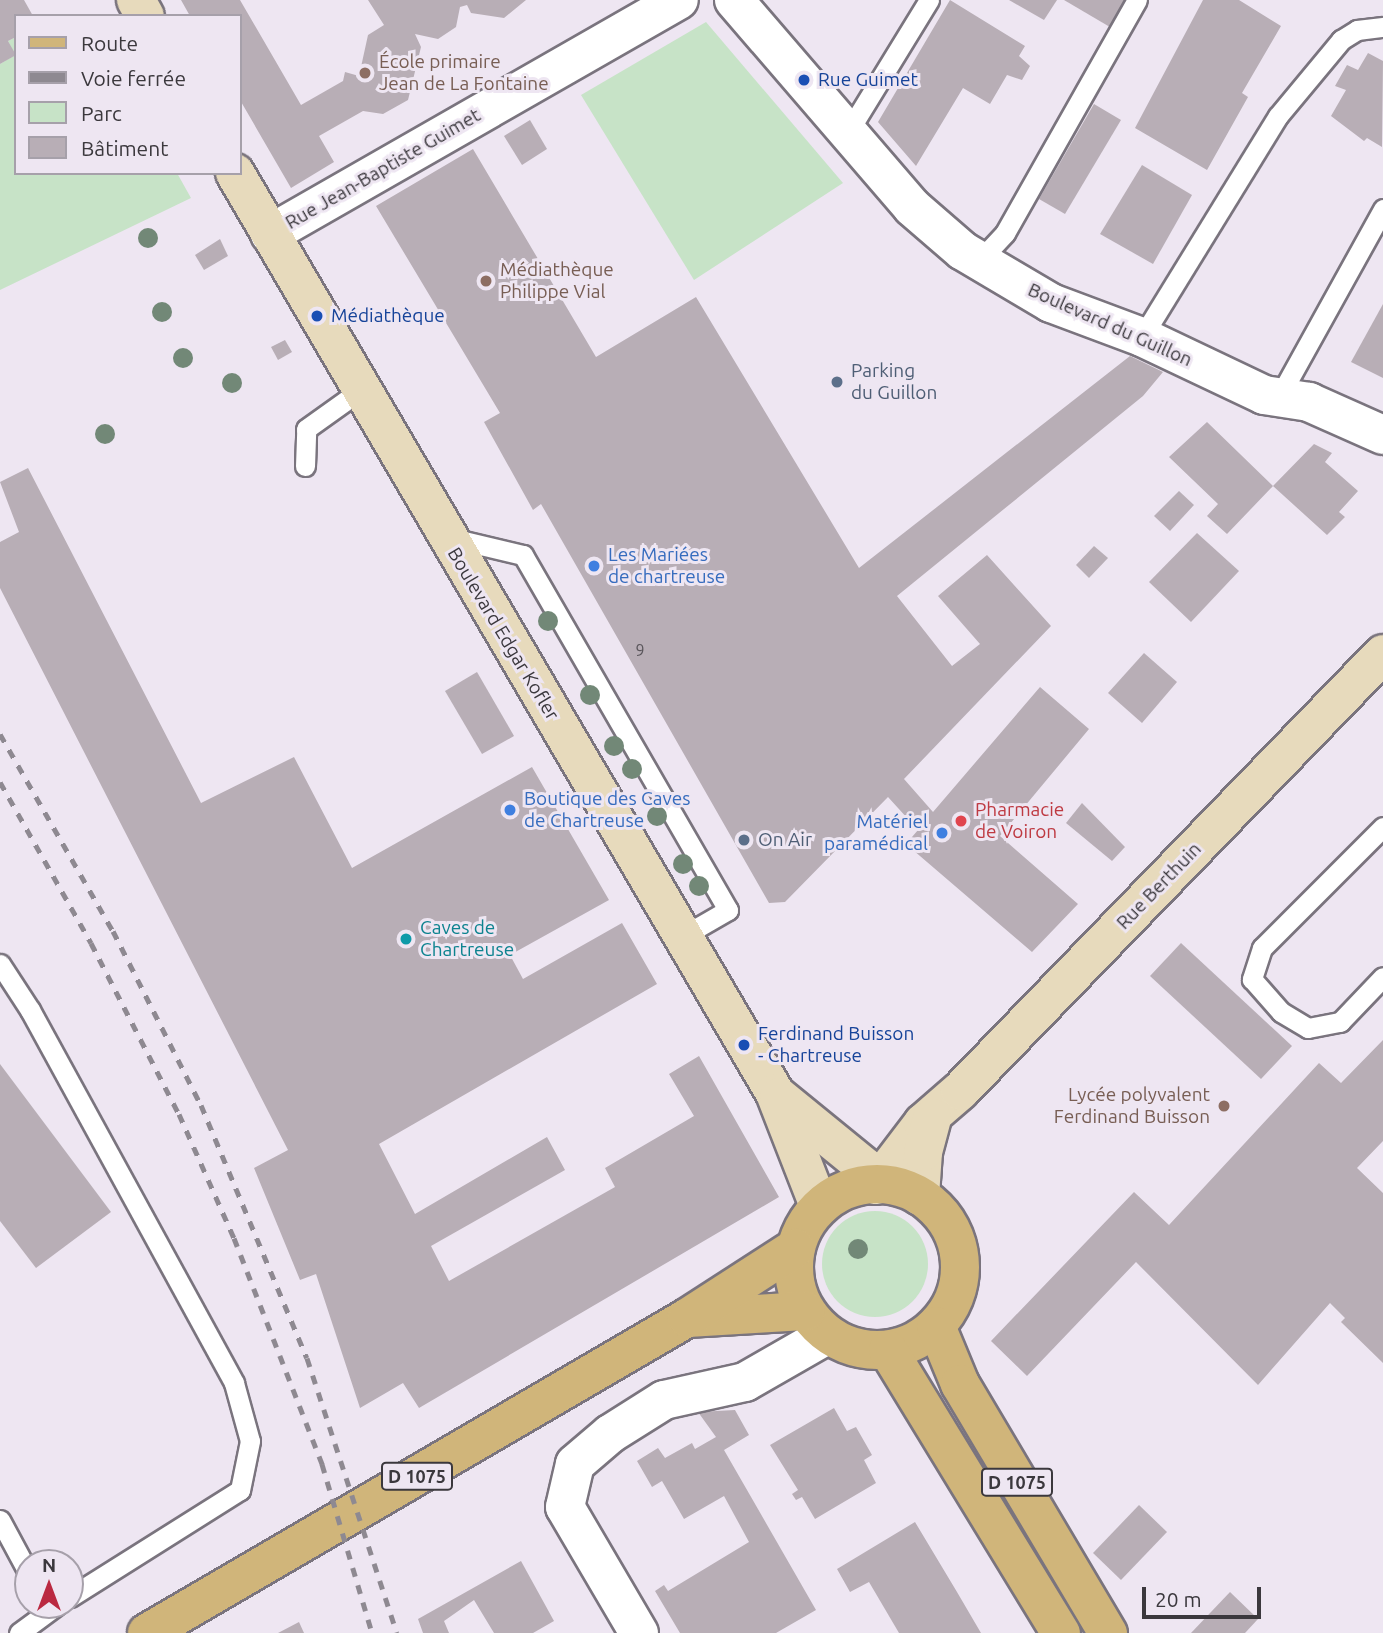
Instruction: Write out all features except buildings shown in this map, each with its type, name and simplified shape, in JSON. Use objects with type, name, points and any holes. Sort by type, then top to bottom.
[{"type":"main road","points":[[875,1184],[897,1185],[920,1196],[951,1227],[960,1252],[960,1279],[952,1305],[936,1326],[914,1342],[888,1350],[856,1348],[817,1323],[794,1281],[794,1248],[819,1206],[839,1192],[875,1184]]},
{"type":"main road","name":"D 1075","points":[[147,1633],[687,1318],[794,1248]]},
{"type":"main road","name":"D 1075","points":[[687,1318],[817,1323]]},
{"type":"main road","name":"D 1075","points":[[936,1326],[960,1384],[1108,1633]]},
{"type":"main road","name":"D 1075","points":[[888,1350],[1061,1633]]},
{"type":"street","name":"Rue Jean-Baptiste Guimet","points":[[270,234],[679,0]]},
{"type":"street","name":"Boulevard du Guillon","points":[[734,0],[929,224],[979,261],[1051,303],[1142,338],[1279,397],[1309,402],[1383,435]]},
{"type":"street","name":"Boulevard Edgar Kofler","points":[[235,175],[444,536],[775,1093],[819,1206]]},
{"type":"street","name":"Rue Berthuin","points":[[875,1184],[933,1116],[1383,654]]},
{"type":"street","name":"Boulevard Edgar Kofler","points":[[775,1093],[866,1168],[875,1184]]},
{"type":"street","name":"Rue Berthuin","points":[[920,1196],[923,1152],[933,1116]]},
{"type":"street","points":[[639,1633],[565,1507],[575,1464],[610,1434],[664,1400],[746,1382],[775,1369],[817,1323]]},
{"type":"lane","points":[[848,132],[929,0]]},
{"type":"lane","points":[[979,261],[1005,233],[1137,0]]},
{"type":"lane","points":[[1142,338],[1278,116],[1341,40],[1357,30],[1383,27]]},
{"type":"lane","points":[[1279,397],[1383,209]]},
{"type":"lane","points":[[305,466],[306,429],[359,391]]},
{"type":"lane","points":[[444,536],[523,555],[728,910],[681,937]]},
{"type":"lane","points":[[1383,827],[1262,948],[1252,979],[1281,1012],[1308,1028],[1340,1021],[1383,977]]},
{"type":"lane","points":[[0,964],[30,1010],[227,1372],[250,1441],[240,1490],[84,1588]]},
{"type":"lane","points":[[0,1520],[16,1549]]},
{"type":"lane","points":[[19,1633],[36,1619]]},
{"type":"green space","points":[[706,22],[843,183],[694,280],[581,95]]},
{"type":"green space","points":[[14,38],[14,53],[8,41]]},
{"type":"green space","points":[[14,56],[14,175],[178,175],[191,198],[0,290],[0,64]]},
{"type":"green space","points":[[875,1211],[895,1215],[912,1227],[924,1244],[928,1264],[924,1284],[912,1301],[895,1313],[875,1317],[855,1313],[838,1301],[826,1284],[822,1264],[826,1244],[838,1227],[855,1215]]},
{"type":"railway","points":[[0,734],[113,931],[201,1105],[307,1358],[397,1633]]},
{"type":"railway","points":[[0,782],[91,943],[179,1114],[234,1238],[322,1464],[372,1633]]},
{"type":"place","name":"École primaire Jean de La Fontaine","points":[[365,73]]},
{"type":"place","name":"Rue Guimet","points":[[804,80]]},
{"type":"place","name":"Médiathèque Philippe Vial","points":[[486,281]]},
{"type":"place","name":"Médiathèque","points":[[317,316]]},
{"type":"place","name":"Parking du Guillon","points":[[837,382]]},
{"type":"place","name":"Les Mariées de chartreuse","points":[[594,566]]},
{"type":"place","name":"Boutique des Caves de Chartreuse","points":[[510,810]]},
{"type":"place","name":"Pharmacie de Voiron","points":[[961,821]]},
{"type":"place","name":"Matériel paramédical","points":[[942,833]]},
{"type":"place","name":"On Air","points":[[744,840]]},
{"type":"place","name":"Caves de Chartreuse","points":[[406,939]]},
{"type":"place","name":"Ferdinand Buisson - Chartreuse","points":[[744,1045]]},
{"type":"place","name":"Lycée polyvalent Ferdinand Buisson","points":[[1224,1106]]}]
